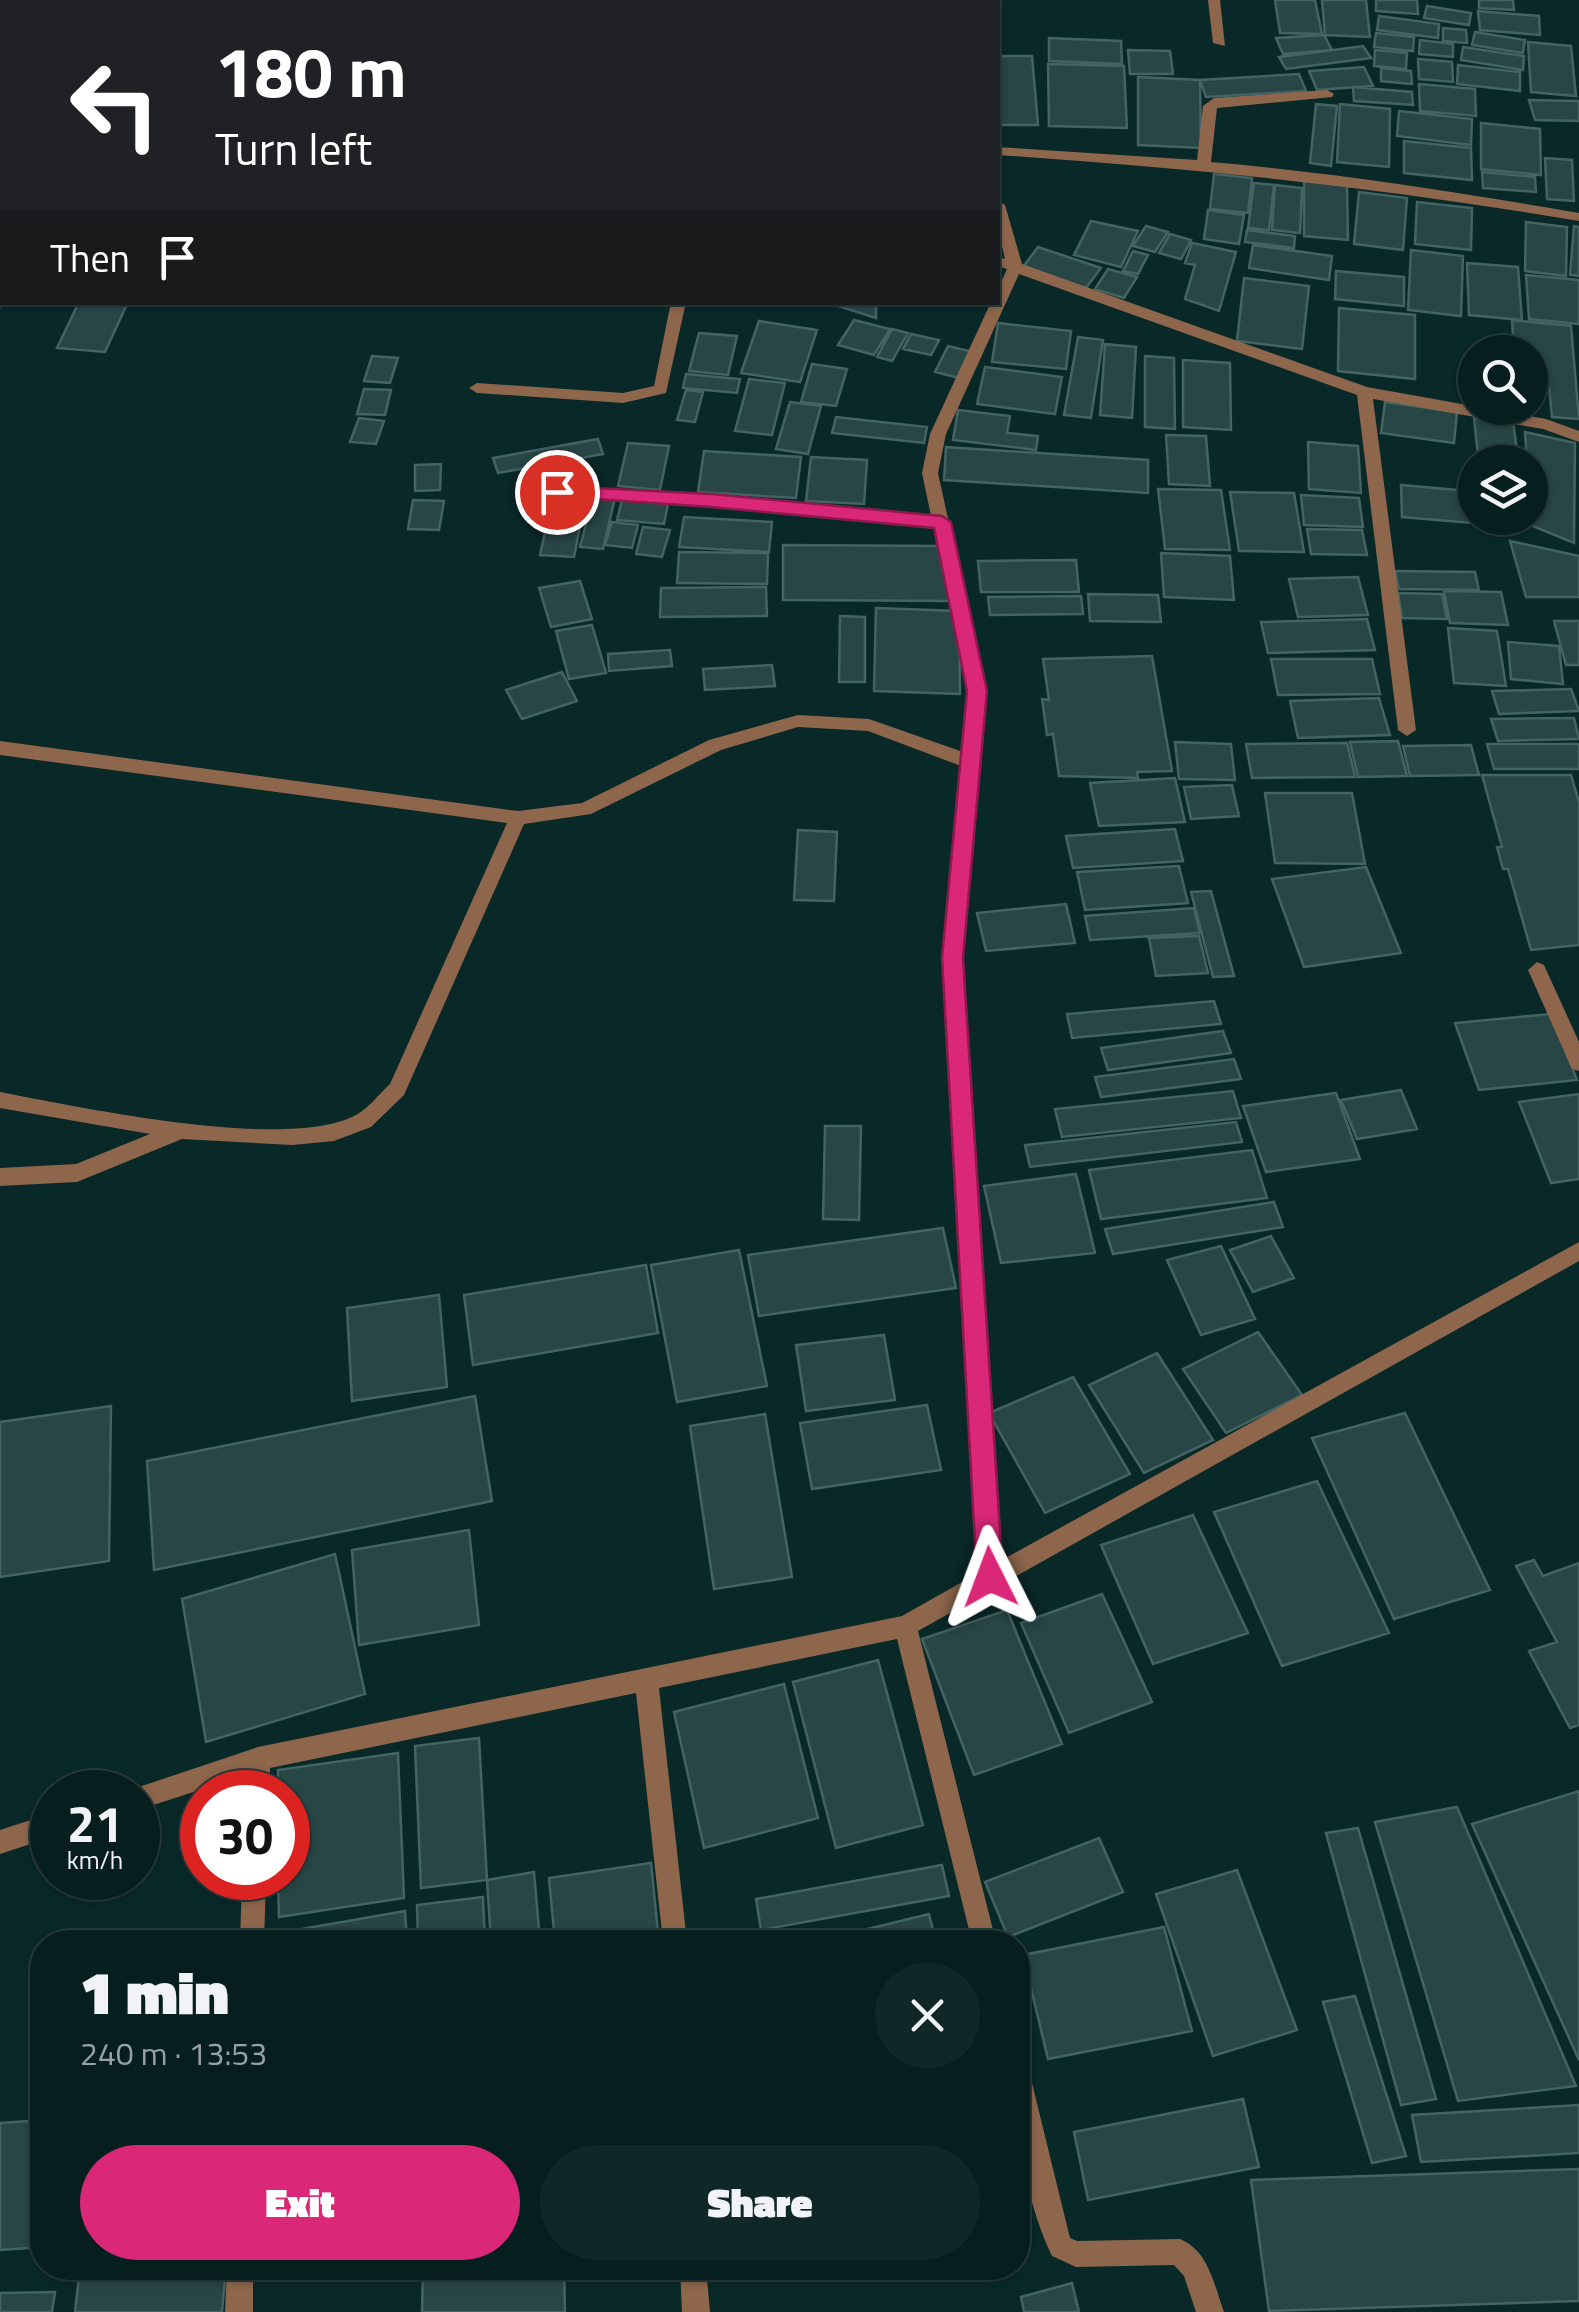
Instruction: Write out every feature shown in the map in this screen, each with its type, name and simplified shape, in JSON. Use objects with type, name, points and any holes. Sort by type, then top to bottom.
[{"type":"street","points":[[1214,0],[1220,43]]},
{"type":"street","points":[[1204,165],[1210,106],[1219,101],[1328,94]]},
{"type":"street","points":[[1000,151],[1134,156],[1422,188],[1579,218]]},
{"type":"street","points":[[1000,220],[1006,264],[1364,392],[1546,424],[1579,437]]},
{"type":"street","points":[[477,388],[622,398],[662,389],[678,305]]},
{"type":"street","points":[[990,305],[938,434],[930,472],[977,691],[953,958],[990,1577]]},
{"type":"street","points":[[1364,392],[1407,730]]},
{"type":"street","points":[[557,492],[711,500],[942,522]]},
{"type":"street","points":[[0,748],[518,818],[585,809],[715,745],[798,721],[869,726],[971,762]]},
{"type":"street","points":[[0,1100],[176,1132],[318,1136],[362,1122],[397,1089],[518,818]]},
{"type":"street","points":[[1536,970],[1579,1063]]},
{"type":"street","points":[[0,1178],[77,1173],[176,1132]]},
{"type":"street","points":[[160,1791],[258,1759],[905,1626],[1579,1251]]},
{"type":"street","points":[[905,1626],[981,1930]]},
{"type":"street","points":[[646,1679],[674,1930]]},
{"type":"street","points":[[258,1759],[258,1770]]},
{"type":"street","points":[[0,1842],[30,1832]]},
{"type":"street","points":[[252,1930],[253,1900]]},
{"type":"street","points":[[1030,2131],[1053,2230],[1061,2247],[1076,2254],[1180,2252],[1195,2268],[1210,2312]]},
{"type":"street","points":[[239,2312],[240,2280]]},
{"type":"street","points":[[694,2280],[696,2312]]},
{"type":"building","points":[[1275,0],[1315,0],[1322,34],[1280,33]]},
{"type":"building","points":[[1322,0],[1366,0],[1370,37],[1325,35]]},
{"type":"building","points":[[1376,0],[1417,0],[1418,14],[1376,11]]},
{"type":"building","points":[[1479,0],[1513,0],[1514,10],[1479,8]]},
{"type":"building","points":[[1427,6],[1471,13],[1469,25],[1424,18]]},
{"type":"building","points":[[1478,11],[1539,16],[1540,35],[1480,30]]},
{"type":"building","points":[[1379,16],[1439,24],[1438,38],[1377,30]]},
{"type":"building","points":[[1443,28],[1466,30],[1467,43],[1443,41]]},
{"type":"building","points":[[1475,32],[1525,40],[1523,53],[1472,45]]},
{"type":"building","points":[[1376,33],[1414,37],[1413,51],[1374,47]]},
{"type":"building","points":[[1324,35],[1332,50],[1283,54],[1276,38]]},
{"type":"building","points":[[1049,38],[1121,41],[1122,64],[1049,61]]},
{"type":"building","points":[[1420,40],[1453,44],[1453,57],[1419,54]]},
{"type":"building","points":[[1528,42],[1571,46],[1576,96],[1531,92]]},
{"type":"building","points":[[1363,46],[1371,58],[1286,69],[1279,57]]},
{"type":"building","points":[[1463,47],[1524,56],[1523,70],[1461,60]]},
{"type":"building","points":[[1128,50],[1170,51],[1173,74],[1130,74]]},
{"type":"building","points":[[1375,50],[1407,53],[1406,69],[1374,66]]},
{"type":"building","points":[[1000,56],[1032,56],[1038,125],[1000,125]]},
{"type":"building","points":[[1418,59],[1452,62],[1453,82],[1419,79]]},
{"type":"building","points":[[1048,64],[1124,66],[1127,128],[1049,126]]},
{"type":"building","points":[[1458,65],[1520,72],[1520,91],[1457,84]]},
{"type":"building","points":[[1364,67],[1373,86],[1317,90],[1309,71]]},
{"type":"building","points":[[1381,68],[1411,71],[1412,84],[1381,81]]},
{"type":"building","points":[[1299,74],[1306,91],[1206,97],[1200,80]]},
{"type":"building","points":[[1138,77],[1200,80],[1201,148],[1138,145]]},
{"type":"building","points":[[1419,84],[1475,89],[1476,116],[1420,111]]},
{"type":"building","points":[[1353,87],[1412,92],[1413,105],[1354,101]]},
{"type":"building","points":[[1529,100],[1579,101],[1579,121],[1535,120]]},
{"type":"building","points":[[1316,104],[1337,106],[1331,166],[1310,163]]},
{"type":"building","points":[[1340,104],[1390,109],[1389,167],[1337,162]]},
{"type":"building","points":[[1399,111],[1472,119],[1471,145],[1397,136]]},
{"type":"building","points":[[1481,123],[1540,129],[1541,175],[1481,169]]},
{"type":"building","points":[[1404,141],[1471,148],[1472,180],[1404,173]]},
{"type":"building","points":[[1545,158],[1572,160],[1574,201],[1547,199]]},
{"type":"building","points":[[1482,172],[1535,177],[1536,192],[1483,188]]},
{"type":"building","points":[[1214,174],[1252,178],[1248,213],[1210,209]]},
{"type":"building","points":[[1304,180],[1347,183],[1348,240],[1304,236]]},
{"type":"building","points":[[1254,183],[1274,185],[1269,230],[1248,228]]},
{"type":"building","points":[[1275,185],[1302,188],[1300,233],[1272,230]]},
{"type":"building","points":[[1359,192],[1407,198],[1403,250],[1354,244]]},
{"type":"building","points":[[1417,202],[1472,208],[1471,250],[1415,244]]},
{"type":"building","points":[[1208,210],[1244,215],[1239,244],[1204,239]]},
{"type":"building","points":[[1091,221],[1138,231],[1121,267],[1074,255]]},
{"type":"building","points":[[1526,222],[1567,227],[1566,276],[1525,271]]},
{"type":"building","points":[[1146,226],[1168,232],[1155,252],[1133,246]]},
{"type":"building","points":[[1574,226],[1579,227],[1579,276],[1570,275]]},
{"type":"building","points":[[1247,230],[1295,236],[1294,248],[1245,242]]},
{"type":"building","points":[[1170,234],[1191,240],[1181,259],[1159,253]]},
{"type":"building","points":[[1192,243],[1236,252],[1219,311],[1185,299],[1195,265],[1185,263]]},
{"type":"building","points":[[1253,245],[1332,256],[1329,280],[1249,268]]},
{"type":"building","points":[[1038,247],[1101,268],[1086,288],[1023,267]]},
{"type":"building","points":[[1411,250],[1463,256],[1461,316],[1408,310]]},
{"type":"building","points":[[1133,251],[1148,255],[1138,274],[1123,271]]},
{"type":"building","points":[[1467,263],[1518,267],[1522,320],[1469,315]]},
{"type":"building","points":[[1108,269],[1137,277],[1124,298],[1095,289]]},
{"type":"building","points":[[1336,271],[1404,277],[1404,306],[1335,299]]},
{"type":"building","points":[[1526,275],[1579,280],[1579,324],[1529,319]]},
{"type":"building","points":[[1244,278],[1309,286],[1302,349],[1237,341]]},
{"type":"building","points":[[78,305],[127,305],[105,352],[57,348]]},
{"type":"building","points":[[835,305],[876,305],[876,318]]},
{"type":"building","points":[[1339,308],[1415,315],[1415,379],[1338,371]]},
{"type":"building","points":[[854,320],[890,329],[874,355],[838,345]]},
{"type":"building","points":[[1512,320],[1571,326],[1579,419],[1552,417],[1548,335],[1513,335]]},
{"type":"building","points":[[759,321],[817,330],[800,382],[741,373]]},
{"type":"building","points":[[998,323],[1071,331],[1066,369],[992,362]]},
{"type":"building","points":[[892,329],[908,333],[892,361],[877,357]]},
{"type":"building","points":[[699,333],[737,336],[728,375],[689,371]]},
{"type":"building","points":[[911,334],[939,340],[931,355],[903,349]]},
{"type":"building","points":[[1078,337],[1103,340],[1091,418],[1064,415]]},
{"type":"building","points":[[1105,344],[1136,347],[1132,418],[1100,415]]},
{"type":"building","points":[[948,346],[973,352],[959,378],[935,372]]},
{"type":"building","points":[[372,356],[398,358],[390,383],[364,381]]},
{"type":"building","points":[[1145,356],[1174,358],[1175,429],[1145,427]]},
{"type":"building","points":[[1183,360],[1230,363],[1231,430],[1183,427]]},
{"type":"building","points":[[812,364],[847,369],[836,406],[801,402]]},
{"type":"building","points":[[985,367],[1062,377],[1055,414],[977,404]]},
{"type":"building","points":[[686,374],[740,379],[737,393],[683,388]]},
{"type":"building","points":[[749,379],[785,383],[772,435],[735,431]]},
{"type":"building","points":[[364,389],[391,390],[385,415],[357,414]]},
{"type":"building","points":[[686,390],[703,392],[695,422],[677,420]]},
{"type":"building","points":[[790,402],[821,406],[808,454],[776,449]]},
{"type":"building","points":[[1385,402],[1457,412],[1454,443],[1381,433]]},
{"type":"building","points":[[958,410],[1010,416],[1007,433],[1038,436],[1036,450],[953,440]]},
{"type":"building","points":[[836,417],[927,427],[924,443],[832,433]]},
{"type":"building","points":[[359,418],[384,421],[376,444],[350,442]]},
{"type":"building","points":[[1475,425],[1514,425],[1516,445],[1477,445]]},
{"type":"building","points":[[1525,432],[1575,443],[1574,543],[1548,532],[1548,445],[1526,445]]},
{"type":"building","points":[[1166,435],[1206,436],[1210,486],[1169,484]]},
{"type":"building","points":[[598,439],[603,454],[498,473],[493,458]]},
{"type":"building","points":[[1308,442],[1358,446],[1361,493],[1309,489]]},
{"type":"building","points":[[628,443],[669,446],[660,490],[618,486]]},
{"type":"building","points":[[946,447],[1148,460],[1148,493],[944,480]]},
{"type":"building","points":[[704,451],[801,457],[796,498],[698,492]]},
{"type":"building","points":[[811,457],[867,460],[864,504],[806,501]]},
{"type":"building","points":[[441,464],[440,490],[415,491],[415,465]]},
{"type":"building","points":[[1401,485],[1458,490],[1458,522],[1402,517]]},
{"type":"building","points":[[1158,489],[1221,490],[1230,550],[1165,549]]},
{"type":"building","points":[[1230,492],[1294,493],[1304,552],[1239,551]]},
{"type":"building","points":[[1301,495],[1359,498],[1363,527],[1304,525]]},
{"type":"building","points":[[593,497],[615,498],[603,549],[580,547]]},
{"type":"building","points":[[552,499],[585,501],[574,557],[540,555]]},
{"type":"building","points":[[413,500],[444,501],[439,530],[408,529]]},
{"type":"building","points":[[622,500],[668,504],[664,524],[617,520]]},
{"type":"building","points":[[684,517],[772,522],[769,552],[679,547]]},
{"type":"building","points":[[612,522],[638,525],[632,548],[605,545]]},
{"type":"building","points":[[643,527],[670,530],[662,557],[636,554]]},
{"type":"building","points":[[1307,529],[1362,530],[1367,555],[1311,554]]},
{"type":"building","points":[[1510,541],[1579,556],[1579,597],[1526,597]]},
{"type":"building","points":[[783,545],[947,546],[950,601],[783,600]]},
{"type":"building","points":[[679,552],[768,553],[767,584],[677,583]]},
{"type":"building","points":[[1161,553],[1230,556],[1234,600],[1164,597]]},
{"type":"building","points":[[1076,560],[1079,592],[981,592],[978,561]]},
{"type":"building","points":[[1395,571],[1475,572],[1479,590],[1399,589]]},
{"type":"building","points":[[1358,577],[1368,615],[1298,617],[1289,579]]},
{"type":"building","points":[[580,581],[592,619],[551,627],[539,588]]},
{"type":"building","points":[[766,587],[767,616],[660,617],[661,588]]},
{"type":"building","points":[[1444,591],[1501,592],[1508,625],[1450,623]]},
{"type":"building","points":[[1398,593],[1442,594],[1447,619],[1402,618]]},
{"type":"building","points":[[1088,594],[1158,595],[1161,622],[1090,621]]},
{"type":"building","points":[[1081,596],[1083,614],[990,615],[988,597]]},
{"type":"building","points":[[876,608],[959,611],[960,694],[874,691]]},
{"type":"building","points":[[840,616],[865,617],[865,682],[839,682]]},
{"type":"building","points":[[1367,619],[1375,650],[1268,653],[1261,622]]},
{"type":"building","points":[[1554,621],[1579,621],[1579,665],[1566,665]]},
{"type":"building","points":[[592,625],[606,673],[569,679],[556,631]]},
{"type":"building","points":[[1448,628],[1497,631],[1506,686],[1454,683]]},
{"type":"building","points":[[1508,642],[1559,646],[1563,684],[1511,679]]},
{"type":"building","points":[[670,650],[672,666],[609,671],[608,654]]},
{"type":"building","points":[[1152,656],[1172,771],[1137,772],[1138,778],[1059,776],[1053,734],[1047,735],[1042,699],[1049,700],[1043,659]]},
{"type":"building","points":[[1271,659],[1372,659],[1380,694],[1278,695]]},
{"type":"building","points":[[772,665],[775,686],[705,690],[703,669]]},
{"type":"building","points":[[562,672],[577,701],[522,719],[506,690]]},
{"type":"building","points":[[1571,689],[1579,711],[1499,714],[1492,691]]},
{"type":"building","points":[[1379,698],[1390,735],[1298,738],[1290,701]]},
{"type":"building","points":[[1574,718],[1579,739],[1498,741],[1491,719]]},
{"type":"building","points":[[1398,741],[1407,776],[1358,777],[1350,742]]},
{"type":"building","points":[[1175,742],[1231,744],[1235,780],[1179,779]]},
{"type":"building","points":[[1347,743],[1355,777],[1252,778],[1246,744]]},
{"type":"building","points":[[1487,744],[1579,744],[1579,769],[1494,769]]},
{"type":"building","points":[[1471,745],[1479,775],[1410,776],[1403,746]]},
{"type":"building","points":[[1482,775],[1571,775],[1579,802],[1579,945],[1531,950],[1508,869],[1503,869],[1497,847],[1502,847]]},
{"type":"building","points":[[1175,778],[1185,822],[1099,826],[1090,783]]},
{"type":"building","points":[[1232,785],[1239,816],[1191,819],[1184,787]]},
{"type":"building","points":[[1265,793],[1352,793],[1365,864],[1275,863]]},
{"type":"building","points":[[1175,829],[1183,861],[1073,868],[1066,836]]},
{"type":"building","points":[[798,830],[837,832],[834,901],[794,900]]},
{"type":"building","points":[[1179,866],[1188,903],[1085,910],[1077,872]]},
{"type":"building","points":[[1366,867],[1401,953],[1304,967],[1272,879]]},
{"type":"building","points":[[1211,891],[1234,976],[1213,977],[1191,892]]},
{"type":"building","points":[[1066,904],[1075,943],[986,951],[977,913]]},
{"type":"building","points":[[1194,908],[1200,933],[1090,940],[1085,916]]},
{"type":"building","points":[[1199,936],[1208,973],[1156,976],[1149,938]]},
{"type":"building","points":[[1214,1001],[1221,1024],[1072,1038],[1067,1014]]},
{"type":"building","points":[[1551,1014],[1577,1080],[1479,1090],[1455,1023]]},
{"type":"building","points":[[1223,1031],[1231,1053],[1108,1070],[1101,1048]]},
{"type":"building","points":[[1234,1059],[1241,1079],[1101,1097],[1095,1077]]},
{"type":"building","points":[[1401,1090],[1417,1129],[1357,1139],[1341,1100]]},
{"type":"building","points":[[1233,1091],[1241,1118],[1062,1137],[1055,1109]]},
{"type":"building","points":[[1336,1093],[1360,1159],[1266,1172],[1243,1106]]},
{"type":"building","points":[[1579,1094],[1579,1179],[1551,1183],[1519,1102]]},
{"type":"building","points":[[1236,1122],[1242,1142],[1030,1167],[1025,1145]]},
{"type":"building","points":[[825,1126],[861,1126],[859,1220],[823,1219]]},
{"type":"building","points":[[1252,1150],[1267,1198],[1101,1219],[1089,1170]]},
{"type":"building","points":[[1076,1174],[1095,1253],[1001,1263],[984,1186]]},
{"type":"building","points":[[1274,1202],[1283,1227],[1113,1254],[1105,1229]]},
{"type":"building","points":[[943,1228],[956,1288],[759,1316],[748,1255]]},
{"type":"building","points":[[1271,1236],[1294,1278],[1253,1292],[1230,1250]]},
{"type":"building","points":[[1221,1246],[1255,1319],[1201,1335],[1167,1260]]},
{"type":"building","points":[[739,1250],[767,1386],[677,1402],[651,1265]]},
{"type":"building","points":[[646,1265],[658,1333],[473,1365],[464,1295]]},
{"type":"building","points":[[439,1295],[447,1387],[352,1401],[347,1308]]},
{"type":"building","points":[[1258,1332],[1302,1395],[1226,1433],[1183,1369]]},
{"type":"building","points":[[884,1335],[895,1400],[806,1411],[796,1345]]},
{"type":"building","points":[[1157,1353],[1213,1440],[1144,1473],[1089,1385]]},
{"type":"building","points":[[1073,1377],[1130,1474],[1045,1513],[989,1413]]},
{"type":"building","points":[[475,1396],[492,1501],[154,1570],[147,1461]]},
{"type":"building","points":[[927,1405],[941,1470],[812,1489],[800,1423]]},
{"type":"building","points":[[111,1406],[109,1561],[0,1577],[0,1422]]},
{"type":"building","points":[[1405,1413],[1490,1590],[1394,1619],[1312,1438]]},
{"type":"building","points":[[765,1414],[792,1577],[714,1589],[690,1426]]},
{"type":"building","points":[[1317,1481],[1389,1633],[1282,1666],[1214,1512]]},
{"type":"building","points":[[1193,1515],[1248,1633],[1153,1664],[1101,1545]]},
{"type":"building","points":[[469,1530],[479,1625],[359,1645],[352,1550]]},
{"type":"building","points":[[335,1554],[365,1694],[206,1742],[182,1599]]},
{"type":"building","points":[[1534,1560],[1543,1576],[1579,1563],[1579,1725],[1570,1728],[1529,1651],[1557,1642],[1516,1566]]},
{"type":"building","points":[[1102,1594],[1152,1702],[1069,1733],[1021,1623]]},
{"type":"building","points":[[1007,1610],[1062,1744],[974,1775],[922,1639]]},
{"type":"building","points":[[878,1660],[923,1825],[836,1848],[793,1682]]},
{"type":"building","points":[[784,1684],[818,1818],[704,1848],[674,1712]]},
{"type":"building","points":[[479,1738],[487,1880],[421,1888],[415,1746]]},
{"type":"building","points":[[398,1753],[404,1898],[279,1917],[279,1900],[310,1900],[310,1770],[278,1770]]},
{"type":"building","points":[[1579,1791],[1579,2060],[1472,1824]]},
{"type":"building","points":[[1457,1807],[1576,2086],[1458,2101],[1375,1822]]},
{"type":"building","points":[[1358,1828],[1436,2099],[1401,2105],[1326,1833]]},
{"type":"building","points":[[1099,1838],[1123,1892],[1026,1930],[1005,1930],[985,1882]]},
{"type":"building","points":[[651,1863],[658,1930],[554,1930],[549,1878]]},
{"type":"building","points":[[942,1865],[949,1896],[761,1930],[756,1899]]},
{"type":"building","points":[[1237,1870],[1297,2030],[1213,2056],[1156,1894]]},
{"type":"building","points":[[534,1872],[539,1930],[490,1930],[487,1880]]},
{"type":"building","points":[[483,1897],[484,1930],[418,1930],[417,1905]]},
{"type":"building","points":[[405,1911],[406,1930],[296,1930]]},
{"type":"building","points":[[929,1914],[933,1930],[864,1930]]},
{"type":"building","points":[[1164,1927],[1192,2031],[1048,2059],[1030,1984],[1030,1954]]},
{"type":"building","points":[[1355,1996],[1406,2156],[1372,2163],[1323,2002]]},
{"type":"building","points":[[1243,2099],[1259,2167],[1088,2200],[1074,2132]]},
{"type":"building","points":[[1579,2105],[1579,2153],[1421,2162],[1412,2115]]},
{"type":"building","points":[[30,2121],[30,2248],[0,2250],[0,2123]]},
{"type":"building","points":[[1579,2169],[1579,2301],[1269,2311],[1251,2180]]},
{"type":"building","points":[[79,2280],[225,2280],[222,2312],[75,2312]]},
{"type":"building","points":[[423,2280],[564,2280],[565,2312],[422,2312]]},
{"type":"building","points":[[1072,2283],[1079,2312],[1024,2312],[1021,2297]]},
{"type":"building","points":[[55,2292],[52,2312],[0,2312],[0,2293]]},
{"type":"route","points":[[557,492],[711,500],[834,515],[942,522],[977,691],[953,958],[990,1577]]}]
